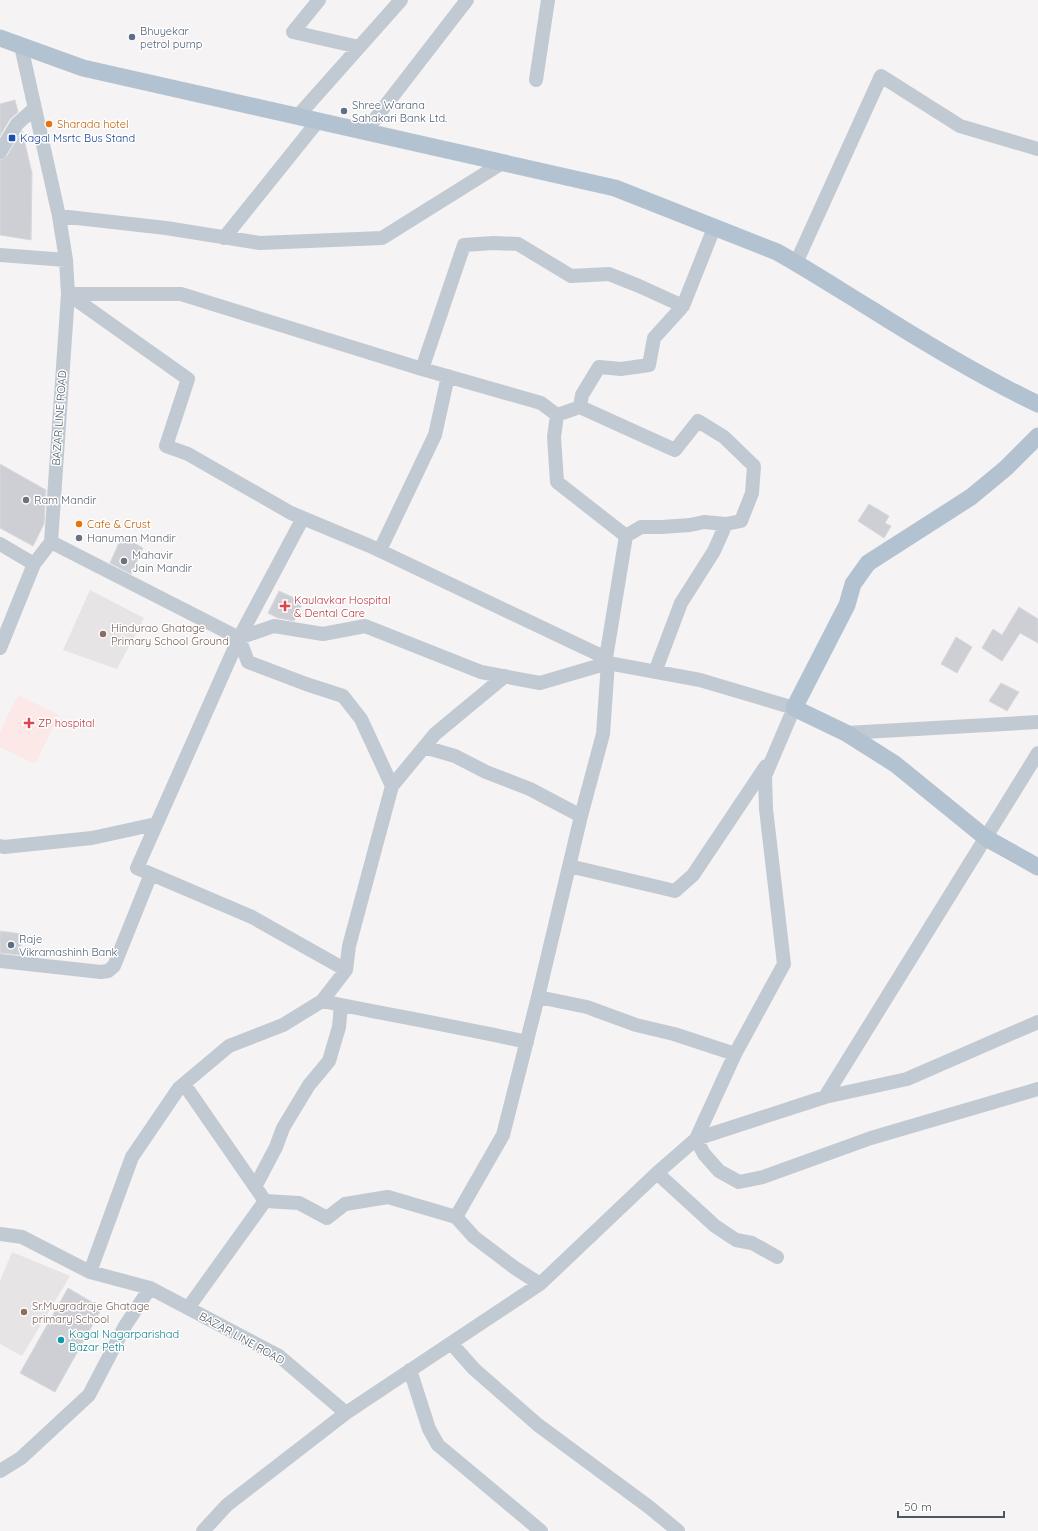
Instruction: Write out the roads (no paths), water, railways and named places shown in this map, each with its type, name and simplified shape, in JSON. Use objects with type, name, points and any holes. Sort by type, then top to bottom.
[{"type":"main road","points":[[0,38],[83,68],[615,188],[777,252],[906,331],[1008,390],[1038,404]]},
{"type":"main road","points":[[1038,436],[1006,468],[971,497],[868,563],[853,584],[847,605],[794,708],[846,733],[895,764],[986,838],[1038,867]]},
{"type":"street","points":[[319,0],[293,32],[359,47]]},
{"type":"street","points":[[297,117],[401,0]]},
{"type":"street","points":[[365,132],[467,0]]},
{"type":"street","points":[[536,80],[548,0]]},
{"type":"street","name":"BAZAR LINE ROAD","points":[[21,46],[59,216],[66,260],[68,294],[51,542]]},
{"type":"street","points":[[796,263],[881,76],[960,126],[1038,149]]},
{"type":"street","points":[[0,152],[16,124],[35,108]]},
{"type":"street","points":[[224,238],[318,121]]},
{"type":"street","points":[[59,216],[166,228],[260,243],[382,238],[502,163]]},
{"type":"street","points":[[580,407],[582,394],[599,367],[621,369],[649,365],[654,338],[683,306],[714,228]]},
{"type":"street","points":[[422,369],[464,245],[493,243],[518,244],[571,276],[608,274],[683,306]]},
{"type":"street","points":[[0,255],[66,260]]},
{"type":"street","points":[[68,294],[181,294],[422,369],[541,403],[557,414]]},
{"type":"street","points":[[68,294],[188,379],[166,446],[188,454],[291,513],[380,550],[606,658],[626,536],[641,527],[662,528],[704,522],[726,524],[741,521],[752,493],[754,466],[724,437],[698,422],[675,450],[580,407],[557,414]]},
{"type":"street","points":[[380,550],[435,435],[448,376]]},
{"type":"street","points":[[557,414],[554,437],[558,482],[626,536]]},
{"type":"street","points":[[303,518],[239,638],[137,868],[252,916],[346,970]]},
{"type":"street","points":[[655,672],[681,603],[714,551],[726,524]]},
{"type":"street","points":[[2,638],[34,564],[51,542],[239,638],[248,662],[343,696],[361,719],[392,786]]},
{"type":"street","points":[[0,544],[34,564]]},
{"type":"street","points":[[239,638],[274,626],[323,634],[365,626],[481,672],[540,683],[608,663],[700,680],[794,708],[765,776],[766,809],[784,964],[735,1054],[696,1139]]},
{"type":"street","points":[[456,1217],[503,1135],[527,1042],[581,816],[603,734],[608,663]]},
{"type":"street","points":[[90,1272],[132,1157],[179,1088],[229,1046],[283,1025],[322,1001],[346,970],[349,946],[392,786],[435,734],[505,676]]},
{"type":"street","points":[[846,733],[1038,722]]},
{"type":"street","points":[[424,747],[455,756],[486,772],[530,789],[581,816]]},
{"type":"street","points":[[569,866],[675,890],[693,875],[775,753]]},
{"type":"street","points":[[826,1096],[1038,754]]},
{"type":"street","points":[[0,846],[4,847],[92,838],[156,824]]},
{"type":"street","points":[[0,961],[101,972],[108,971],[114,966],[151,874]]},
{"type":"street","points":[[538,997],[587,1008],[636,1025],[674,1034],[735,1054]]},
{"type":"street","points":[[322,1001],[527,1042]]},
{"type":"street","points":[[255,1187],[276,1147],[283,1128],[309,1085],[329,1061],[339,1027],[341,1005]]},
{"type":"street","points":[[203,1531],[227,1505],[346,1413],[540,1284],[657,1172],[696,1139],[826,1096],[907,1079],[1038,1022]]},
{"type":"street","points":[[184,1084],[265,1201]]},
{"type":"street","points":[[696,1139],[704,1154],[719,1171],[739,1182],[763,1177],[871,1138],[1038,1089]]},
{"type":"street","points":[[657,1172],[715,1226],[736,1240],[752,1243],[777,1257]]},
{"type":"street","points":[[265,1201],[299,1203],[327,1218],[345,1204],[388,1197],[456,1217],[474,1237],[515,1268],[540,1284]]},
{"type":"street","points":[[188,1308],[265,1201]]},
{"type":"street","name":"BAZAR LINE ROAD","points":[[0,1234],[22,1237],[90,1272],[150,1288],[279,1356],[346,1413]]},
{"type":"street","points":[[0,1471],[21,1458],[89,1396],[125,1326],[150,1288]]},
{"type":"street","points":[[451,1343],[474,1369],[538,1425],[649,1507],[678,1531]]},
{"type":"street","points":[[410,1370],[429,1429],[438,1445],[541,1531]]},
{"type":"place","name":"Bhuyekar petrol pump","points":[[132,37]]},
{"type":"place","name":"Shree Warana Sahakari Bank Ltd.","points":[[344,111]]},
{"type":"place","name":"Sharada hotel","points":[[49,124]]},
{"type":"place","name":"Kagal Msrtc Bus Stand","points":[[12,138]]},
{"type":"place","name":"Ram Mandir","points":[[26,500]]},
{"type":"place","name":"Cafe & Crust","points":[[79,524]]},
{"type":"place","name":"Hanuman Mandir","points":[[79,538]]},
{"type":"place","name":"Mahavir Jain Mandir","points":[[124,561]]},
{"type":"place","name":"Kaulavkar Hospital & Dental Care","points":[[285,606]]},
{"type":"place","name":"Hindurao Ghatage Primary School Ground","points":[[103,634]]},
{"type":"place","name":"ZP hospital","points":[[29,723]]},
{"type":"place","name":"Raje Vikramashinh Bank","points":[[11,945]]},
{"type":"place","name":"Sr.Mugradraje Ghatage primary School","points":[[24,1312]]},
{"type":"place","name":"Kagal Nagarparishad Bazar Peth","points":[[61,1340]]}]
